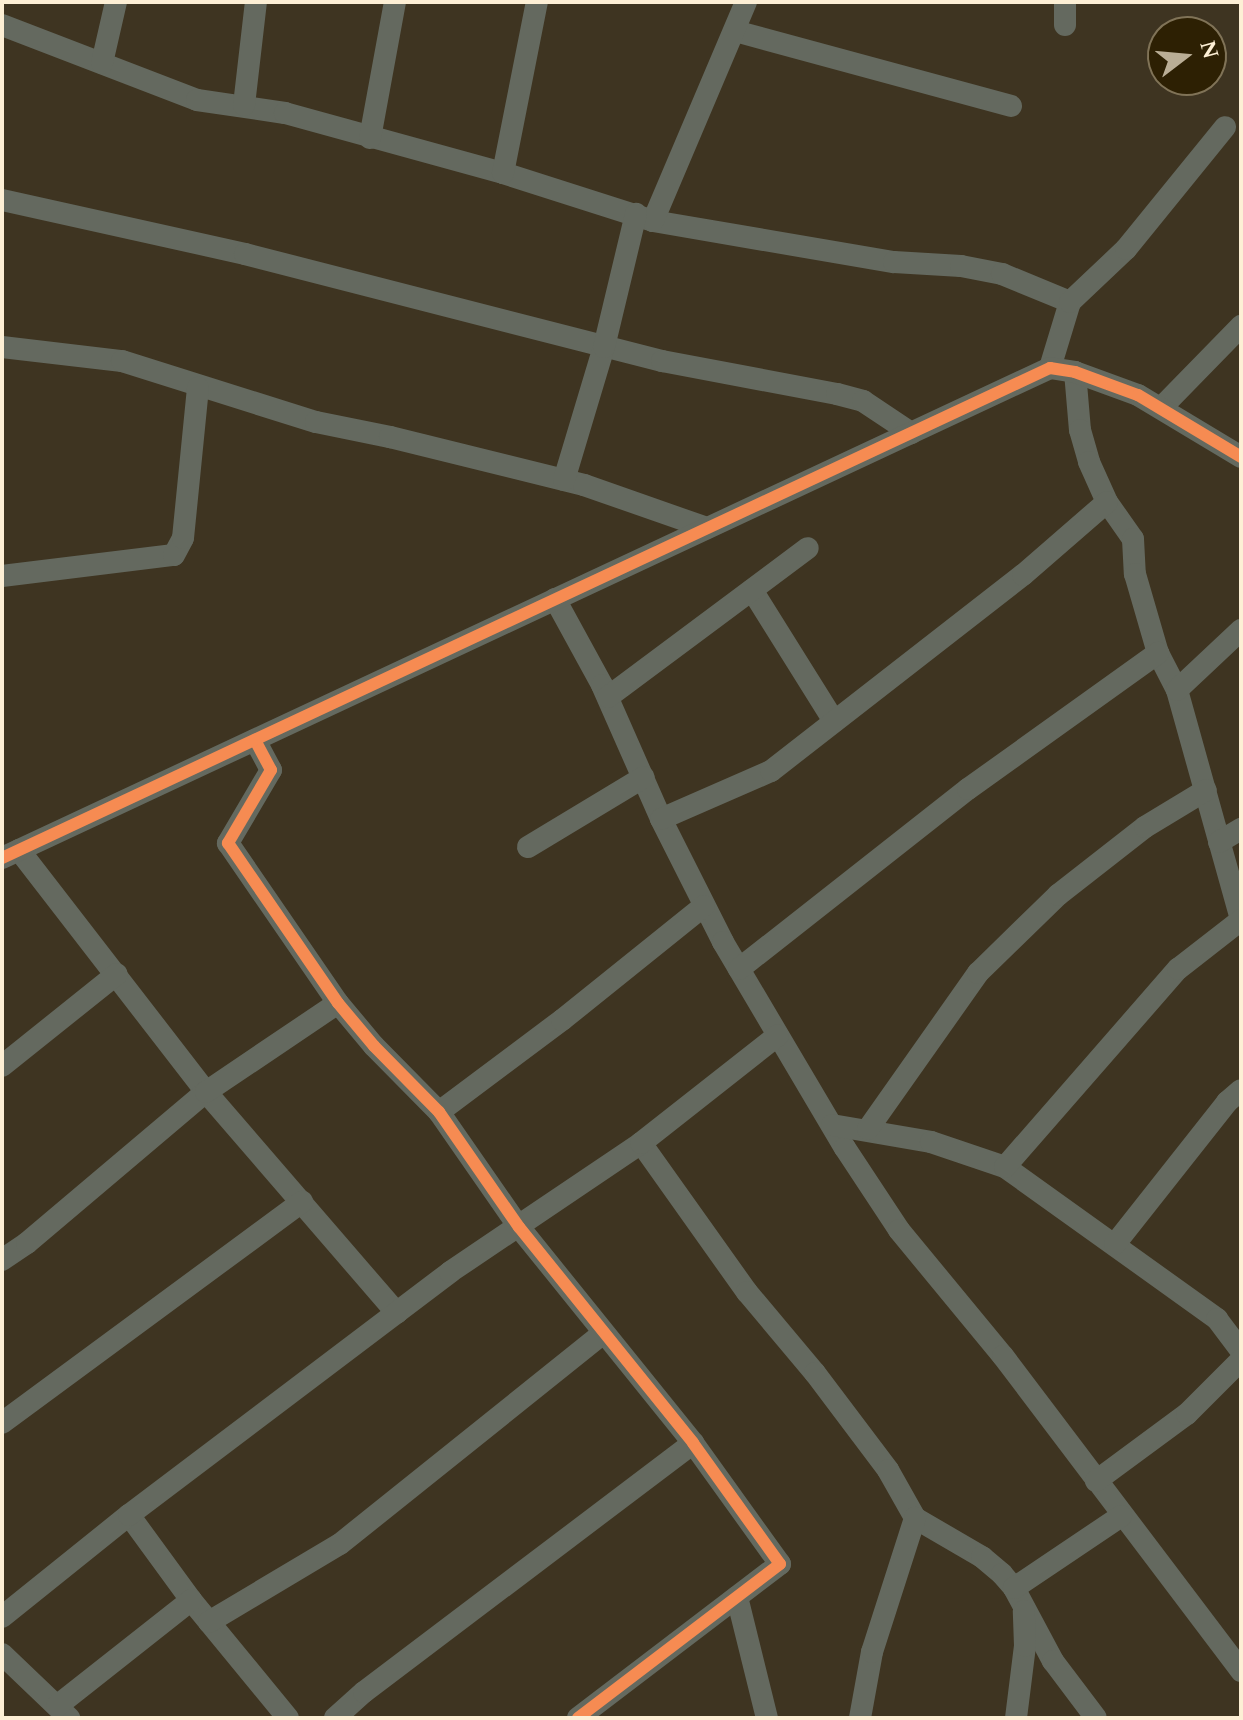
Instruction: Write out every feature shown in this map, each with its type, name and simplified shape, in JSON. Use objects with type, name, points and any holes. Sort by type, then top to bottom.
[{"type":"street","points":[[102,63],[116,2]]},
{"type":"street","points":[[244,105],[256,2]]},
{"type":"street","points":[[370,138],[395,2]]},
{"type":"street","points":[[503,173],[537,2]]},
{"type":"street","points":[[564,480],[645,217],[746,2]]},
{"type":"street","points":[[1065,2],[1065,25]]},
{"type":"street","points":[[2,25],[197,100],[244,105],[503,173],[645,217],[894,262],[961,266],[1002,274],[1070,302]]},
{"type":"street","points":[[735,31],[1011,106]]},
{"type":"street","points":[[1050,368],[1070,302],[1126,249],[1225,127]]},
{"type":"street","points":[[2,200],[230,251],[604,347],[863,401],[911,433]]},
{"type":"street","points":[[1161,408],[1241,326]]},
{"type":"street","points":[[2,347],[122,361],[198,388],[316,422],[564,480],[707,528]]},
{"type":"street","points":[[397,1313],[206,1092],[117,974],[10,854],[1050,368],[1075,372],[1138,395],[1241,457]]},
{"type":"street","points":[[1005,1167],[1178,969],[1241,919],[1177,690],[1158,653],[1135,574],[1133,539],[1107,502],[1080,430],[1075,372]]},
{"type":"street","points":[[2,576],[174,555],[183,538],[198,388]]},
{"type":"street","points":[[661,819],[771,771],[1023,575],[1107,502]]},
{"type":"street","points":[[608,697],[808,548]]},
{"type":"street","points":[[752,590],[834,721]]},
{"type":"street","points":[[555,599],[608,697],[661,819],[704,906],[832,1125],[899,1230],[1003,1356],[1241,1671]]},
{"type":"street","points":[[1177,690],[1241,630]]},
{"type":"street","points":[[739,969],[968,789],[1158,653]]},
{"type":"street","points":[[255,740],[271,770],[228,843],[338,1003],[374,1046],[439,1112],[519,1227],[602,1334],[693,1443],[780,1564],[578,1718]]},
{"type":"street","points":[[528,847],[644,777]]},
{"type":"street","points":[[868,1129],[978,973],[1071,886],[1145,827],[1206,790]]},
{"type":"street","points":[[1219,842],[1241,829]]},
{"type":"street","points":[[439,1112],[562,1020],[704,906]]},
{"type":"street","points":[[2,1066],[117,974]]},
{"type":"street","points":[[2,1260],[27,1243],[206,1092],[338,1003]]},
{"type":"street","points":[[2,1617],[129,1515],[397,1313],[641,1143],[778,1035]]},
{"type":"street","points":[[1115,1244],[1227,1102],[1241,1090]]},
{"type":"street","points":[[832,1125],[931,1142],[1005,1167],[1066,1214],[1115,1244],[1217,1319],[1241,1351]]},
{"type":"street","points":[[641,1143],[747,1292],[815,1373],[888,1470],[915,1518],[982,1557],[1019,1597],[1053,1661],[1096,1718]]},
{"type":"street","points":[[2,1423],[302,1202]]},
{"type":"street","points":[[209,1622],[340,1544],[602,1334]]},
{"type":"street","points":[[1096,1481],[1187,1414],[1241,1360]]},
{"type":"street","points":[[335,1718],[364,1692],[693,1443]]},
{"type":"street","points":[[129,1515],[191,1600],[288,1718]]},
{"type":"street","points":[[1019,1597],[1121,1516]]},
{"type":"street","points":[[860,1718],[872,1652],[915,1518]]},
{"type":"street","points":[[737,1597],[767,1718]]},
{"type":"street","points":[[1016,1718],[1025,1646],[1019,1597]]},
{"type":"street","points":[[2,1654],[63,1712],[191,1600]]},
{"type":"cycle path","points":[[2,858],[1050,368],[1075,372],[1138,395],[1241,457]]},
{"type":"cycle path","points":[[255,740],[271,770],[228,843],[338,1003],[374,1046],[439,1112],[519,1227],[693,1443],[780,1564],[578,1718]]}]
